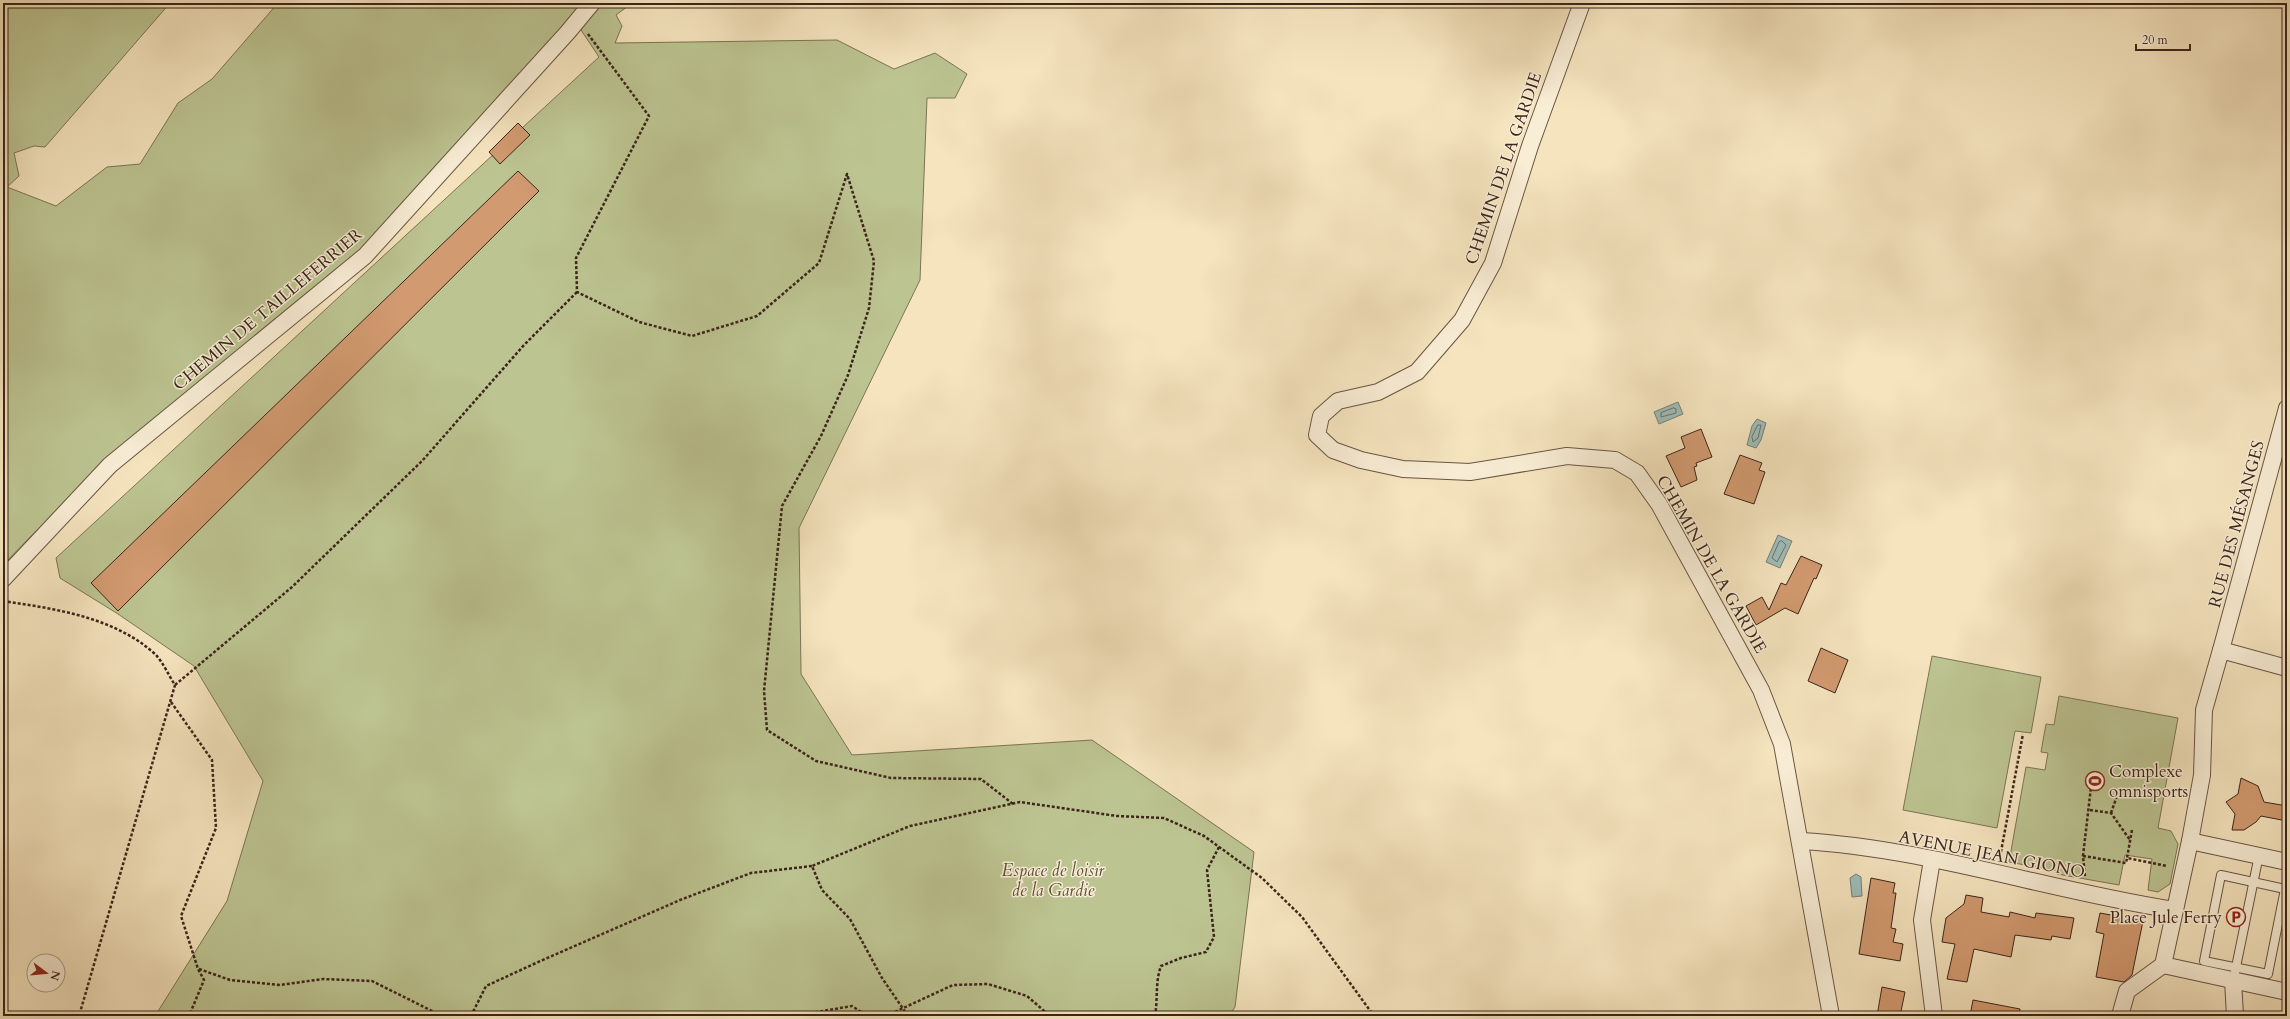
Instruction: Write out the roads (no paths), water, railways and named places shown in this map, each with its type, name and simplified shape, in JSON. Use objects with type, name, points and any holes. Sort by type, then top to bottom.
[{"type":"street","name":"CHEMIN DE TAILLEFERRIER","points":[[3,579],[110,464],[365,256],[578,21],[592,3]]},
{"type":"street","name":"CHEMIN DE LA GARDIE","points":[[1582,3],[1530,146],[1494,263],[1462,320],[1417,372],[1378,392],[1338,401],[1321,416],[1317,435],[1333,450],[1361,460],[1403,469],[1470,472],[1566,456],[1616,460],[1637,473],[1659,504],[1761,690],[1782,744],[1801,841]]},
{"type":"street","name":"RUE DES MÉSANGES","points":[[2163,965],[2190,841],[2202,775],[2204,710],[2287,408]]},
{"type":"street","points":[[2221,650],[2287,668]]},
{"type":"street","name":"AVENUE JEAN GIONO","points":[[1801,841],[1859,848],[1932,860],[2174,910]]},
{"type":"street","points":[[1801,841],[1831,1016]]},
{"type":"street","points":[[2190,841],[2287,862]]},
{"type":"street","points":[[1932,860],[1922,920],[1934,1016]]},
{"type":"street","points":[[2120,1016],[2127,991],[2163,965],[2235,974],[2287,992]]},
{"type":"street","points":[[2235,974],[2235,1016]]},
{"type":"lane","points":[[2235,974],[2259,856]]},
{"type":"lane","points":[[2221,876],[2253,882],[2286,889],[2268,974],[2235,974],[2204,960],[2219,883],[2221,876]]},
{"type":"water","points":[[1678,402],[1683,414],[1659,424],[1654,412]]},
{"type":"water","points":[[1757,419],[1766,423],[1761,440],[1756,448],[1747,445],[1752,426]]},
{"type":"water","points":[[1778,535],[1792,541],[1780,568],[1766,562]]},
{"type":"water","points":[[1856,874],[1861,877],[1862,896],[1852,897],[1850,878]]},
{"type":"place","name":"Complexe omnisports","points":[[2095,781]]},
{"type":"place","name":"Place Jule Ferry","points":[[2236,917]]},
{"type":"park label","name":"Espace de loisir de la Gardie","points":[[1053,880]]}]
